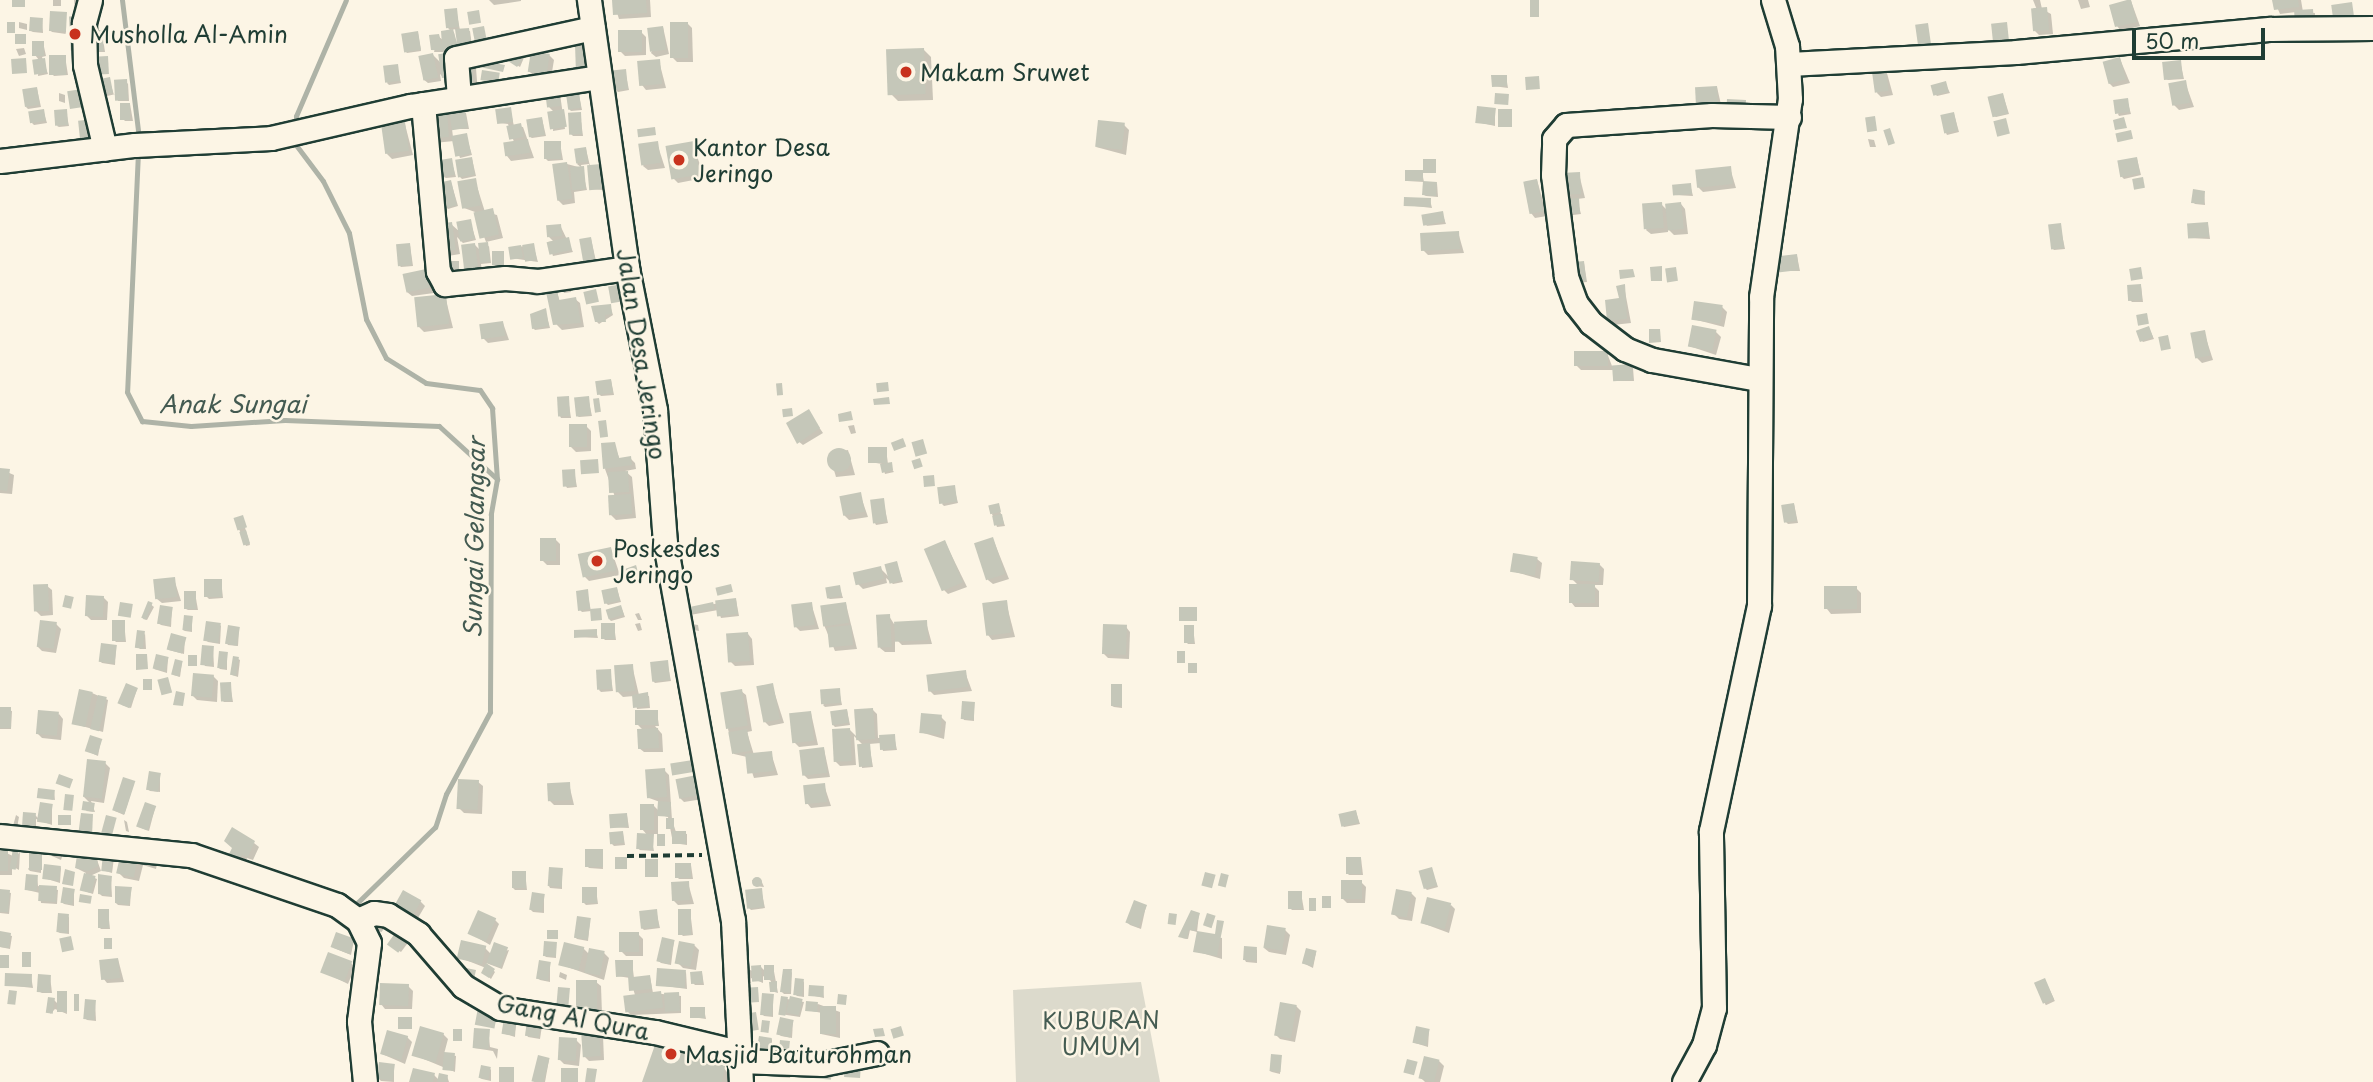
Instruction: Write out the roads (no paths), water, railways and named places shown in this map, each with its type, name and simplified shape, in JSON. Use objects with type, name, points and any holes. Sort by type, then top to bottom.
[{"type":"street","points":[[90,0],[84,23],[85,65],[104,149]]},
{"type":"street","name":"Jalan Desa Jeringo","points":[[589,0],[627,268],[659,438],[665,543],[733,920],[739,1065]]},
{"type":"street","points":[[1684,1082],[1704,1045],[1714,1008],[1711,831],[1720,772],[1758,620],[1758,379],[1765,256],[1788,117],[1789,64],[1773,0]]},
{"type":"street","points":[[459,98],[456,58],[593,28]]},
{"type":"street","points":[[1789,64],[2016,52],[2272,29],[2373,28]]},
{"type":"street","points":[[0,161],[104,149],[271,138],[423,104],[600,77]]},
{"type":"street","points":[[423,104],[438,271],[445,284],[505,278],[538,281],[627,268]]},
{"type":"street","points":[[1758,379],[1652,360],[1619,346],[1591,323],[1576,304],[1566,276],[1553,176],[1554,139],[1566,125],[1712,115],[1788,117]]},
{"type":"street","points":[[0,836],[164,851],[217,861],[306,891],[358,920],[369,948],[359,1015],[365,1082]]},
{"type":"street","name":"Gang Al Qura","points":[[358,920],[374,913],[388,915],[418,934],[463,986],[500,1008],[655,1032],[739,1065],[822,1064],[877,1053]]},
{"type":"waterway","name":"Anak Sungai","points":[[122,0],[139,139]]},
{"type":"waterway","name":"Sungai Gelangsar","points":[[296,126],[296,116],[346,0]]},
{"type":"waterway","name":"Sungai Gelangsar","points":[[296,137],[296,145],[323,181],[349,233],[366,319],[386,358],[426,383],[480,390],[492,408],[497,479],[491,514],[490,712],[446,794],[435,827],[356,904]]},
{"type":"waterway","name":"Anak Sungai","points":[[138,152],[127,392],[142,421],[191,426],[285,420],[439,426],[497,479]]},
{"type":"place","name":"Musholla Al-Amin","points":[[75,34]]},
{"type":"place","name":"Makam Sruwet","points":[[906,72]]},
{"type":"place","name":"Kantor Desa Jeringo","points":[[679,160]]},
{"type":"place","name":"Poskesdes Jeringo","points":[[597,561]]},
{"type":"place","name":"Masjid Baiturohman","points":[[671,1054]]},
{"type":"park label","name":"KUBURAN UMUM","points":[[1101,1033]]}]
